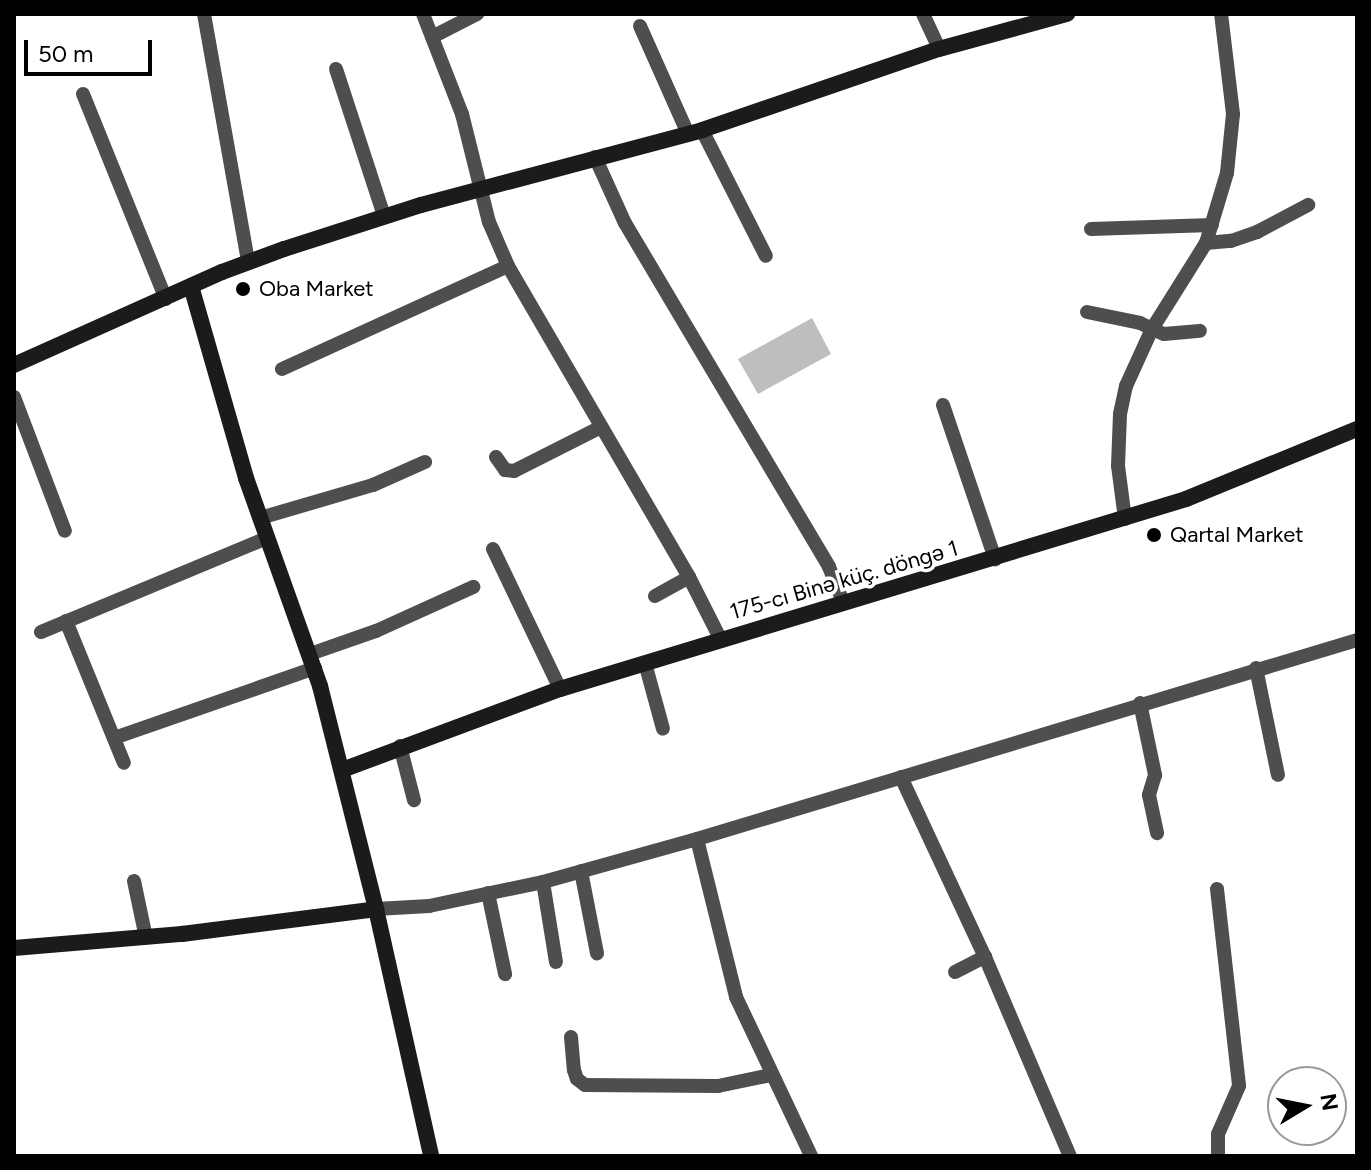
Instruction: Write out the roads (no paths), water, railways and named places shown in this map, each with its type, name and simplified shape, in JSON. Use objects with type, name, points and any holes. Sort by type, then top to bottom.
[{"type":"street","points":[[204,14],[248,261]]},
{"type":"street","points":[[423,14],[462,114],[479,189],[508,266],[689,577],[721,640]]},
{"type":"street","points":[[432,37],[477,14]]},
{"type":"street","points":[[923,14],[939,49]]},
{"type":"street","points":[[1125,519],[1118,466],[1120,414],[1137,358],[1206,243],[1232,139],[1227,53],[1221,14]]},
{"type":"street","points":[[14,365],[248,261],[384,216],[695,132],[939,49],[1059,15]]},
{"type":"street","points":[[640,26],[695,132],[766,256]]},
{"type":"street","points":[[336,69],[384,216]]},
{"type":"street","points":[[83,94],[166,299]]},
{"type":"street","points":[[595,157],[625,223],[829,567],[843,601]]},
{"type":"street","points":[[1206,243],[1231,241],[1257,232],[1308,205]]},
{"type":"street","points":[[1091,229],[1212,225]]},
{"type":"street","points":[[282,369],[508,266]]},
{"type":"street","points":[[191,286],[260,518],[312,661],[376,909],[431,1156]]},
{"type":"street","points":[[1087,312],[1123,318],[1178,335],[1200,331]]},
{"type":"street","points":[[14,397],[65,531]]},
{"type":"street","points":[[943,405],[995,559]]},
{"type":"street","points":[[496,457],[505,470],[514,471],[601,427]]},
{"type":"street","name":"175-cı Binə küç. döngə 1","points":[[342,770],[560,689],[843,601],[1125,519],[1222,486],[1357,429]]},
{"type":"street","points":[[260,518],[373,485],[425,462]]},
{"type":"street","points":[[41,632],[267,538]]},
{"type":"street","points":[[493,549],[560,689]]},
{"type":"street","points":[[655,596],[689,577]]},
{"type":"street","points":[[114,738],[312,661],[473,587]]},
{"type":"street","points":[[66,621],[124,763]]},
{"type":"street","points":[[14,948],[146,938],[376,909],[429,906],[543,882],[697,839],[1357,640]]},
{"type":"street","points":[[645,663],[663,729]]},
{"type":"street","points":[[1256,668],[1278,775]]},
{"type":"street","points":[[1140,703],[1155,775],[1149,795],[1157,833]]},
{"type":"street","points":[[400,746],[414,800]]},
{"type":"street","points":[[901,777],[985,957],[1070,1156]]},
{"type":"street","points":[[697,839],[736,997],[811,1156]]},
{"type":"street","points":[[581,871],[597,953]]},
{"type":"street","points":[[134,881],[146,938]]},
{"type":"street","points":[[543,882],[556,962]]},
{"type":"street","points":[[1217,889],[1239,1086],[1218,1134],[1218,1156]]},
{"type":"street","points":[[488,893],[505,974]]},
{"type":"street","points":[[955,972],[985,957]]},
{"type":"street","points":[[571,1037],[574,1070],[577,1079],[585,1085],[718,1086],[771,1075]]},
{"type":"place","name":"Oba Market","points":[[243,289]]},
{"type":"place","name":"Qartal Market","points":[[1154,535]]}]
